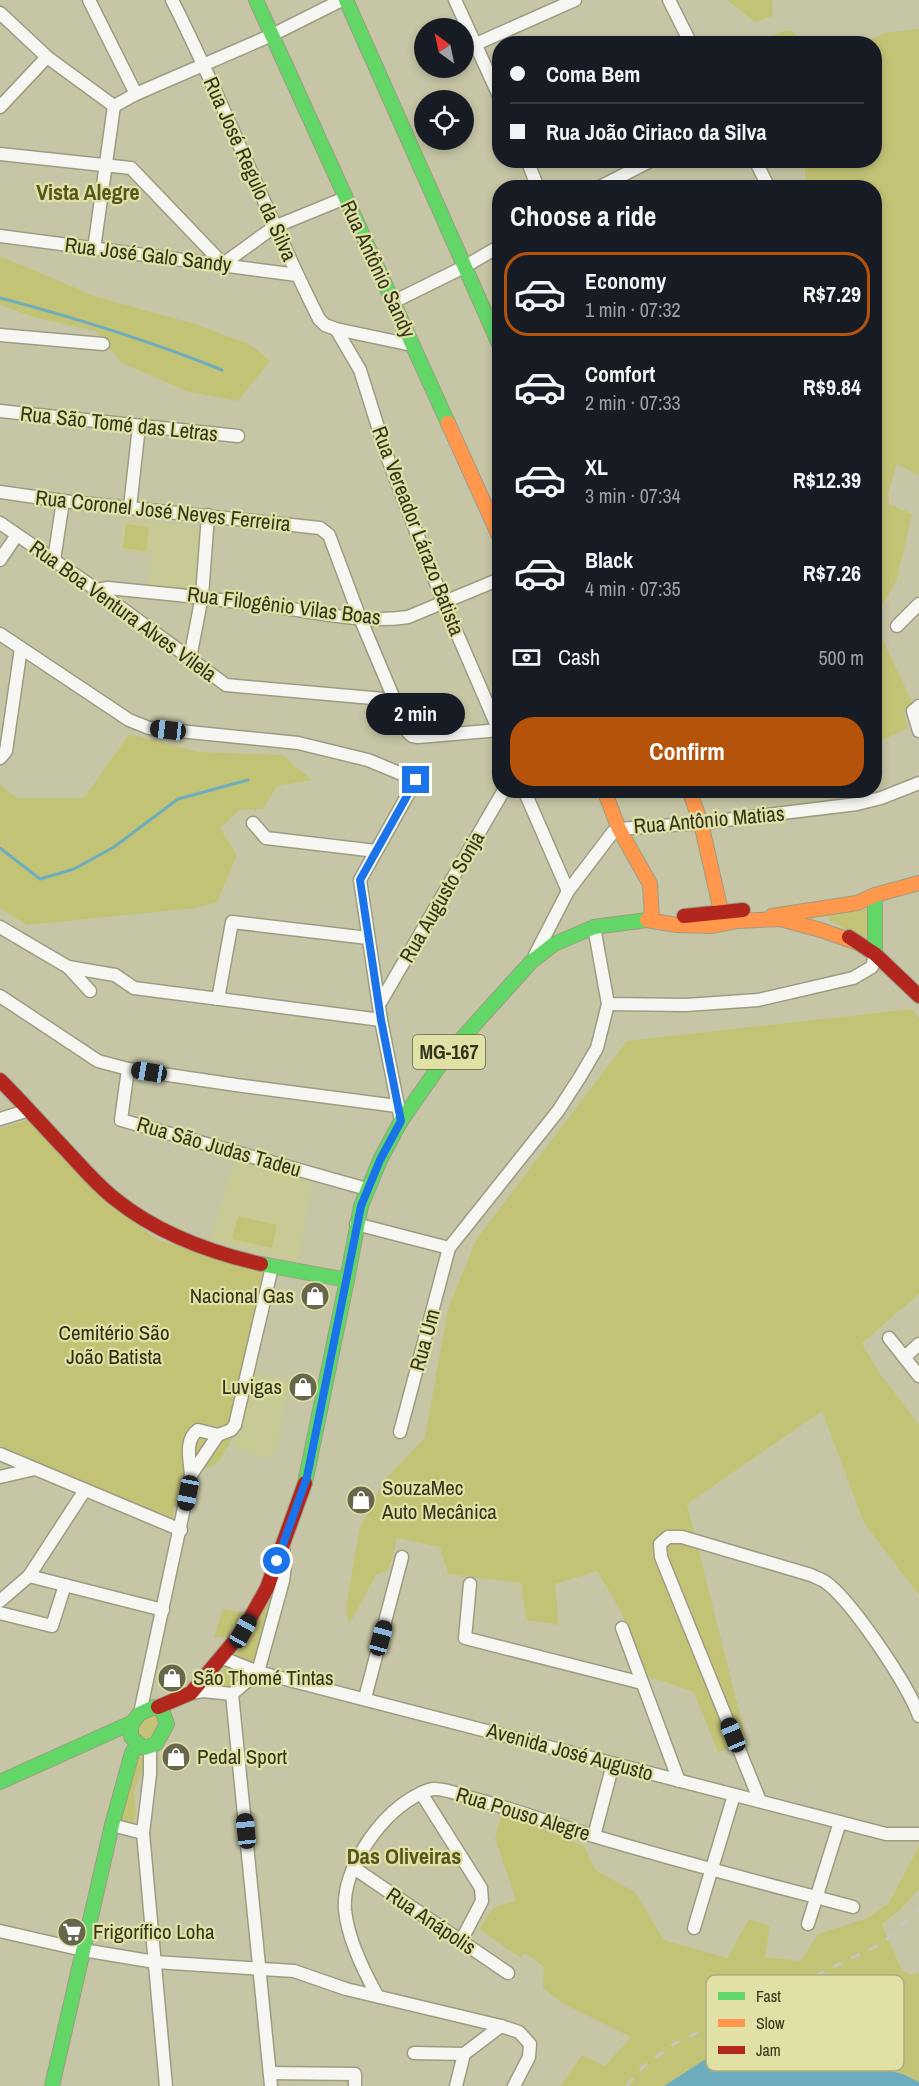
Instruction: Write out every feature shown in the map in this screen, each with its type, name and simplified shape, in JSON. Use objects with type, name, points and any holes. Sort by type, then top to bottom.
[{"type":"street","points":[[89,0],[136,94]]},
{"type":"street","name":"Rua José Regulo da Silva","points":[[172,0],[205,64],[274,227],[297,275],[319,319],[325,325],[336,329]]},
{"type":"street","name":"Rua Antônio Sandy","points":[[256,0],[492,520]]},
{"type":"street","points":[[114,106],[342,0]]},
{"type":"street","points":[[346,0],[492,328]]},
{"type":"street","points":[[455,0],[492,80]]},
{"type":"street","points":[[494,36],[575,0]]},
{"type":"street","points":[[669,0],[687,36]]},
{"type":"street","points":[[0,13],[47,57],[114,106]]},
{"type":"street","points":[[476,44],[492,37]]},
{"type":"street","points":[[0,107],[47,57]]},
{"type":"street","points":[[94,249],[114,106]]},
{"type":"street","points":[[0,153],[131,168],[223,264],[274,227],[345,198]]},
{"type":"street","points":[[613,180],[637,168]]},
{"type":"street","name":"Rua José Galo Sandy","points":[[0,236],[297,275]]},
{"type":"street","points":[[393,302],[492,251]]},
{"type":"street","points":[[336,329],[412,345]]},
{"type":"street","name":"Rua Vereador Lárazo Batista","points":[[336,329],[360,370],[388,459],[443,601],[492,715]]},
{"type":"street","points":[[0,335],[103,344]]},
{"type":"street","name":"Rua São Tomé das Letras","points":[[0,411],[238,436]]},
{"type":"street","points":[[130,507],[139,426]]},
{"type":"street","name":"Rua Coronel José Neves Ferreira","points":[[0,492],[63,501],[321,528],[329,535],[360,618]]},
{"type":"street","points":[[54,560],[63,501]]},
{"type":"street","points":[[190,658],[202,597],[208,515]]},
{"type":"street","name":"Rua Boa Ventura Alves Vilela","points":[[0,523],[97,590],[226,685],[395,700]]},
{"type":"street","points":[[0,560],[17,535]]},
{"type":"street","name":"Rua Filogênio Vilas Boas","points":[[97,590],[108,588],[202,597],[360,618],[394,619],[408,616],[492,582]]},
{"type":"street","points":[[897,626],[919,604]]},
{"type":"street","points":[[360,618],[408,732],[412,736],[492,731]]},
{"type":"street","points":[[0,634],[129,720],[149,728],[298,743],[368,760],[416,780],[360,880],[381,1020],[401,1121]]},
{"type":"street","points":[[1,758],[6,751],[21,648]]},
{"type":"street","points":[[919,705],[914,711],[919,731]]},
{"type":"street","name":"Rua Antônio Matias","points":[[882,798],[919,783]]},
{"type":"street","name":"Rua Augusto Sonja","points":[[380,1003],[499,798]]},
{"type":"street","points":[[527,798],[568,891]]},
{"type":"street","points":[[607,798],[620,828],[650,884],[659,921]]},
{"type":"street","points":[[691,798],[701,823],[722,911],[712,926]]},
{"type":"street","name":"Rua Antônio Matias","points":[[531,962],[568,891],[613,832],[620,828],[701,823],[857,804],[881,798]]},
{"type":"street","points":[[253,823],[266,838],[376,851]]},
{"type":"street","points":[[738,921],[857,903],[875,895],[919,883]]},
{"type":"street","name":"MG-167","points":[[347,1280],[356,1224],[367,1189],[401,1121],[447,1055],[531,962],[554,944],[594,927],[659,921],[722,911],[773,908],[855,894],[875,895]]},
{"type":"street","points":[[608,1004],[686,1005],[758,1000],[853,978],[872,967],[875,954],[875,895]]},
{"type":"street","name":"MG-167","points":[[773,908],[831,926],[875,954],[919,996]]},
{"type":"street","name":"MG-167","points":[[659,921],[677,925],[712,926],[738,921],[780,919],[858,943]]},
{"type":"street","points":[[218,999],[232,922],[368,938]]},
{"type":"street","points":[[0,927],[69,967],[90,991]]},
{"type":"street","points":[[356,1224],[449,1248],[558,1111],[597,1048],[608,1004],[594,927]]},
{"type":"street","points":[[69,967],[115,975],[134,988],[381,1020]]},
{"type":"street","points":[[0,996],[98,1060],[128,1069],[236,1086],[397,1106]]},
{"type":"street","name":"Rua São Judas Tadeu","points":[[128,1069],[121,1120],[367,1189]]},
{"type":"street","points":[[0,1080],[99,1185],[120,1204],[142,1219],[184,1242],[212,1252],[272,1268],[347,1280],[307,1477],[283,1548],[258,1672],[232,1694],[203,1691],[190,1693],[148,1709],[106,1733],[0,1782]]},
{"type":"street","points":[[0,1119],[29,1110]]},
{"type":"street","name":"Rua Um","points":[[400,1432],[449,1248]]},
{"type":"street","points":[[191,1475],[218,1436],[231,1430],[235,1425],[272,1268]]},
{"type":"street","points":[[889,1338],[919,1376]]},
{"type":"street","points":[[905,1358],[919,1344]]},
{"type":"street","points":[[166,2086],[142,1833],[150,1774],[140,1744],[129,1733],[163,1610],[181,1530],[191,1475],[189,1448],[191,1438],[194,1432],[203,1430],[218,1436]]},
{"type":"street","points":[[0,1454],[181,1530]]},
{"type":"street","points":[[0,1477],[35,1469]]},
{"type":"street","points":[[0,1601],[29,1576],[85,1490]]},
{"type":"street","points":[[760,1801],[661,1557],[660,1544],[668,1537],[682,1537],[825,1581],[858,1619],[900,1677],[919,1716]]},
{"type":"street","points":[[364,1698],[402,1557]]},
{"type":"street","points":[[29,1576],[163,1610]]},
{"type":"street","points":[[106,1733],[140,1744],[156,1744],[167,1724],[190,1693],[223,1658],[243,1631],[278,1577]]},
{"type":"street","points":[[470,1584],[465,1638],[642,1683]]},
{"type":"street","points":[[0,1614],[52,1626],[65,1585]]},
{"type":"street","points":[[622,1628],[679,1780]]},
{"type":"street","name":"Avenida José Augusto","points":[[223,1658],[258,1672],[886,1834],[919,1834]]},
{"type":"street","points":[[232,1694],[270,2080],[355,2080]]},
{"type":"street","points":[[158,1707],[164,1712],[167,1724]]},
{"type":"street","points":[[52,2086],[112,1825],[132,1753],[140,1744]]},
{"type":"street","points":[[594,1836],[613,1764]]},
{"type":"street","name":"Rua Pouso Alegre","points":[[421,1793],[432,1789],[441,1790],[493,1803],[594,1836],[853,1907]]},
{"type":"street","points":[[377,1995],[362,1965],[345,1911],[345,1895],[354,1868],[385,1818],[399,1806],[421,1793],[481,1888],[482,1901],[461,1941]]},
{"type":"street","points":[[694,1928],[734,1795]]},
{"type":"street","points":[[808,1924],[840,1822]]},
{"type":"street","points":[[112,1825],[142,1833]]},
{"type":"street","name":"Rua Anápolis","points":[[354,1868],[508,1973]]},
{"type":"street","points":[[0,1931],[83,1950],[155,1962],[294,1971],[346,1989],[501,2026],[519,2032],[530,2044],[529,2057],[514,2086]]},
{"type":"street","points":[[456,2086],[464,2054],[501,2026]]},
{"type":"street","points":[[414,2052],[464,2054]]},
{"type":"shaded area","points":[[123,519],[202,528],[197,593],[148,587],[152,555],[120,551]]},
{"type":"shaded area","points":[[234,1162],[313,1180],[298,1262],[210,1239]]},
{"type":"shaded area","points":[[254,1372],[290,1380],[276,1453],[265,1459],[233,1448]]},
{"type":"green space","points":[[727,0],[772,0],[773,16],[755,22]]},
{"type":"green space","points":[[919,29],[919,476],[897,464],[888,493],[889,504],[912,514],[913,510],[897,580],[882,605],[882,180],[805,180],[805,168],[882,168],[882,36],[878,36],[885,33]]},
{"type":"green space","points":[[790,30],[796,36],[773,36]]},
{"type":"green space","points":[[0,256],[97,297],[195,324],[251,345],[270,361],[238,401],[189,392],[122,363],[95,331],[33,317],[0,305]]},
{"type":"green space","points":[[126,524],[149,527],[146,551],[123,548]]},
{"type":"green space","points":[[882,638],[913,704],[903,711],[908,728],[882,741]]},
{"type":"green space","points":[[129,734],[199,752],[282,755],[312,780],[277,786],[263,809],[240,810],[220,828],[237,855],[217,902],[196,908],[27,925],[0,908],[0,784],[17,798],[84,798]]},
{"type":"green space","points":[[873,908],[873,944],[829,920],[829,915]]},
{"type":"green space","points":[[912,1009],[919,1018],[919,1294],[862,1343],[878,1371],[919,1425],[919,1595],[864,1523],[822,1411],[687,1504],[748,1746],[718,1752],[694,1692],[642,1674],[622,1613],[597,1571],[555,1584],[559,1625],[526,1620],[521,1583],[448,1574],[440,1547],[397,1538],[389,1569],[376,1575],[349,1625],[346,1607],[360,1527],[385,1480],[425,1437],[448,1309],[476,1240],[627,1041]]},
{"type":"green space","name":"Cemitério São João Batista","points":[[26,1120],[115,1209],[158,1240],[263,1272],[231,1429],[203,1423],[187,1431],[184,1471],[171,1521],[0,1445],[0,1129]]},
{"type":"green space","points":[[238,1216],[277,1225],[272,1248],[232,1239]]},
{"type":"green space","points":[[203,1425],[229,1430],[233,1436],[216,1464],[204,1469],[184,1471],[188,1432]]},
{"type":"green space","points":[[275,1587],[252,1666],[233,1659]]},
{"type":"green space","points":[[223,1609],[244,1613],[229,1637],[214,1637]]},
{"type":"green space","points":[[230,1663],[250,1671],[230,1688],[208,1689],[207,1682],[220,1674]]},
{"type":"green space","points":[[147,1715],[156,1715],[158,1722],[156,1729],[148,1740],[139,1740],[137,1723]]},
{"type":"green space","points":[[134,1755],[142,1757],[145,1762],[134,1792],[136,1814],[132,1824],[118,1820]]},
{"type":"green space","points":[[502,1813],[584,1846],[595,1870],[635,1892],[664,1940],[727,1958],[749,1919],[770,1926],[765,1957],[801,1961],[818,1934],[865,1919],[889,1903],[919,1846],[919,1889],[900,1910],[882,1924],[902,1971],[914,1975],[919,1972],[919,2082],[890,2071],[904,2071],[904,1975],[706,1975],[706,2059],[664,2086],[560,2086],[582,2055],[605,2066],[631,2037],[562,2003],[543,1988],[544,1967],[525,1953],[521,1958],[479,1929],[493,1908],[516,1900],[495,1838]]},
{"type":"water","points":[[706,2059],[706,2071],[890,2071],[919,2082],[919,2086],[664,2086]]},
{"type":"waterway","points":[[0,298],[168,349],[222,370]]},
{"type":"waterway","points":[[0,848],[40,879],[74,869],[114,847],[178,799],[248,780]]},
{"type":"railway","points":[[817,1975],[883,1943],[919,1908]]},
{"type":"railway","points":[[627,2086],[643,2067],[674,2044],[706,2029]]},
{"type":"traffic: fast","points":[[256,0],[448,423]]},
{"type":"traffic: fast","points":[[346,0],[492,328]]},
{"type":"traffic: fast","points":[[875,895],[875,954]]},
{"type":"traffic: fast","points":[[261,1264],[347,1280],[361,1206],[380,1160],[401,1121],[447,1055],[531,962],[554,944],[594,927],[647,920]]},
{"type":"traffic: fast","points":[[305,1483],[347,1280]]},
{"type":"traffic: fast","points":[[154,1707],[162,1710],[167,1724],[156,1744],[144,1748],[131,1737],[131,1725],[139,1714],[154,1707]]},
{"type":"traffic: fast","points":[[0,1782],[131,1723]]},
{"type":"traffic: fast","points":[[52,2086],[112,1825],[132,1753],[137,1745]]},
{"type":"traffic: slow","points":[[448,423],[492,520]]},
{"type":"traffic: slow","points":[[607,798],[619,829],[650,884],[652,920]]},
{"type":"traffic: slow","points":[[692,798],[701,823],[721,911]]},
{"type":"traffic: slow","points":[[772,916],[857,903],[875,895],[919,883]]},
{"type":"traffic: slow","points":[[647,920],[677,925],[712,926],[738,921],[780,919],[858,943]]},
{"type":"traffic: jam","points":[[684,916],[743,910]]},
{"type":"traffic: jam","points":[[849,937],[875,954],[919,996]]},
{"type":"traffic: jam","points":[[0,1080],[96,1182],[131,1211],[184,1240],[222,1254],[261,1264]]},
{"type":"traffic: jam","points":[[158,1707],[191,1693],[243,1631],[267,1588],[305,1483]]},
{"type":"place","name":"Nacional Gas","points":[[315,1296]]},
{"type":"place","name":"Luvigas","points":[[303,1387]]},
{"type":"place","name":"SouzaMec Auto Mecânica","points":[[361,1500]]},
{"type":"place","name":"São Thomé Tintas","points":[[172,1678]]},
{"type":"place","name":"Pedal Sport","points":[[176,1757]]},
{"type":"place","name":"Frigorífico Loha","points":[[72,1932]]},
{"type":"district","name":"Vista Alegre","points":[[88,192]]},
{"type":"district","name":"Das Oliveiras","points":[[404,1856]]},
{"type":"route","points":[[277,1561],[307,1477],[361,1206],[380,1160],[401,1121],[381,1020],[360,880],[416,780]]}]
